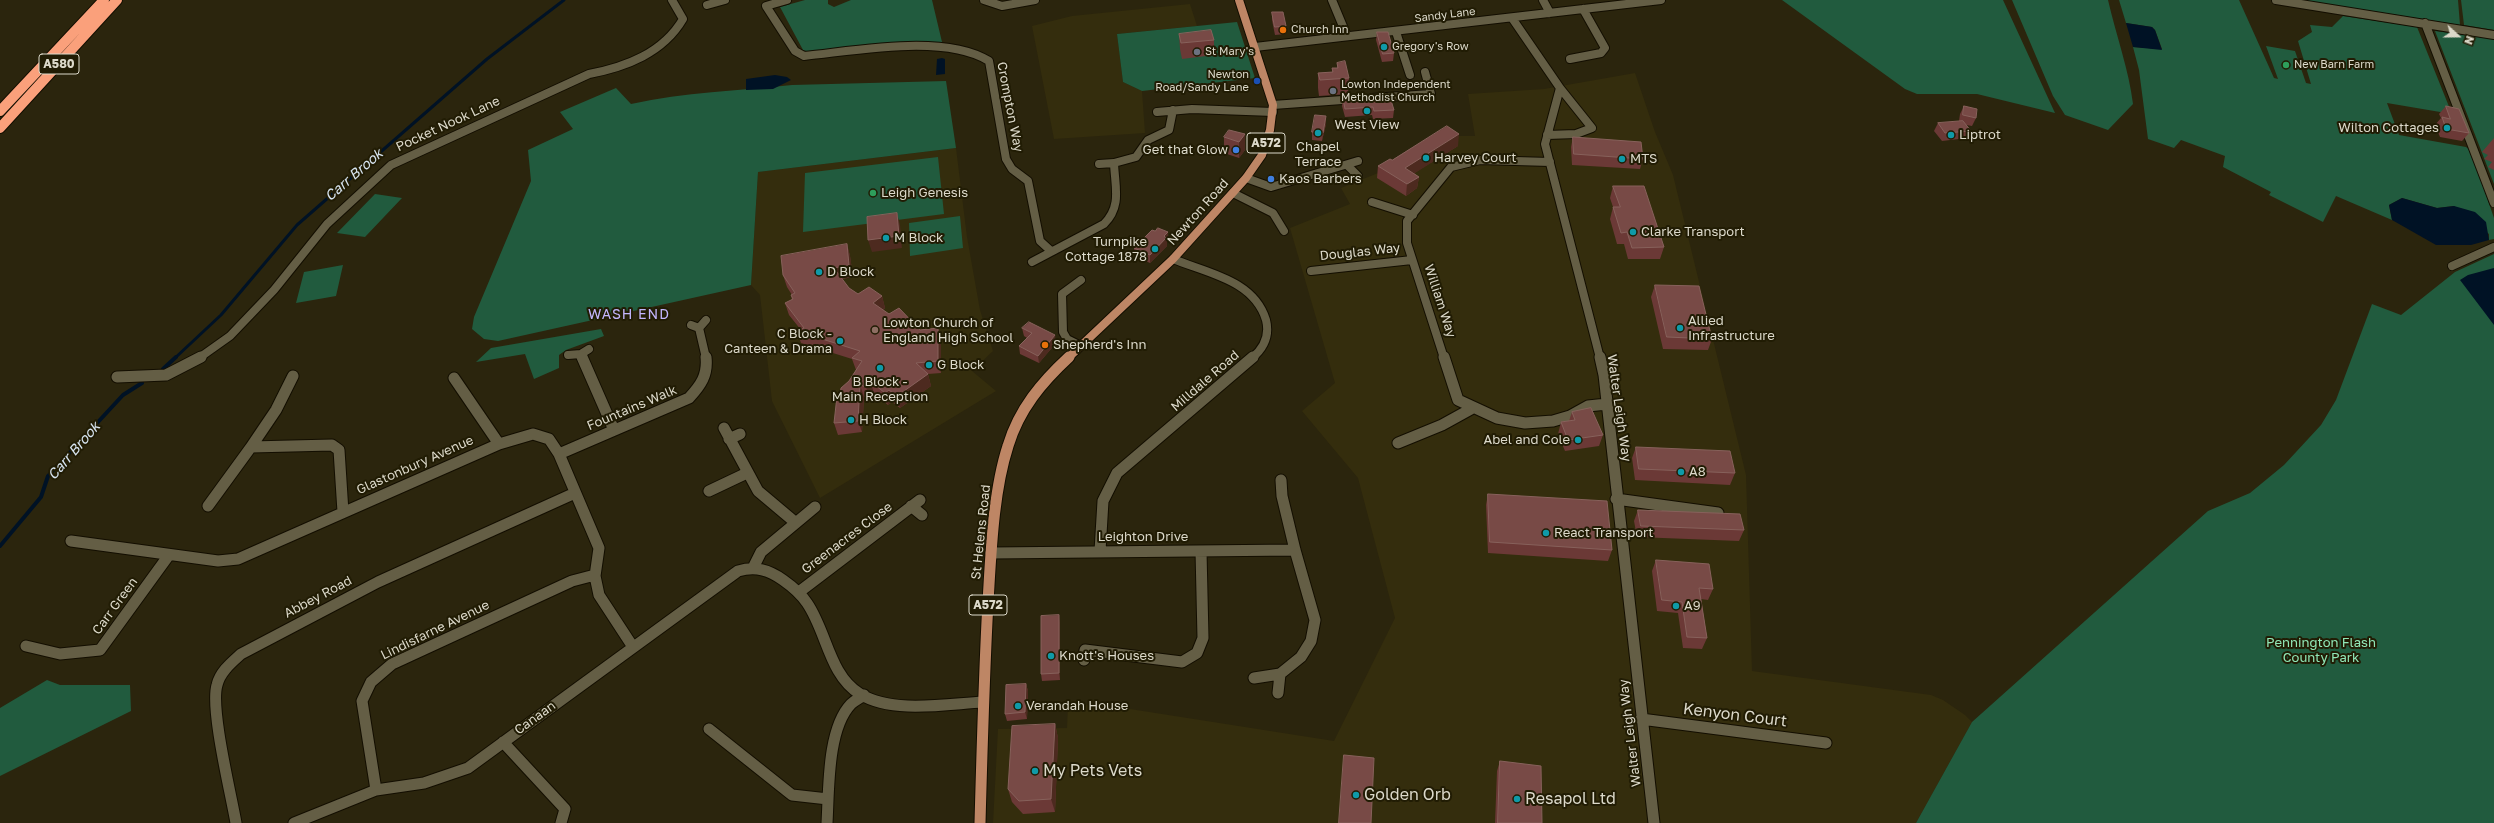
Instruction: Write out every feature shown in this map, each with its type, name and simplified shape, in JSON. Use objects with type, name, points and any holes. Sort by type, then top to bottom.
[{"type":"highway","name":"A580","points":[[0,111],[104,0]]},
{"type":"highway","name":"A580","points":[[0,128],[117,0]]},
{"type":"main road","name":"Newton Road","points":[[1032,395],[1079,345],[1173,259],[1246,178],[1262,155],[1270,130],[1273,108],[1255,47],[1238,0]]},
{"type":"main road","name":"St Helens Road","points":[[980,823],[983,702],[991,553],[1005,458],[1017,421],[1032,395]]},
{"type":"street","name":"Pocket Nook Lane","points":[[117,377],[166,374],[202,356],[230,336],[274,290],[327,224],[391,165],[559,86],[589,74],[619,68],[657,50],[674,34],[683,19],[672,0]]},
{"type":"street","points":[[707,5],[725,0]]},
{"type":"street","name":"Crompton Way","points":[[787,0],[765,3],[796,51],[804,56],[914,46],[949,48],[976,52],[986,57],[989,61],[1006,160],[1008,165],[1028,181],[1040,241],[1051,251]]},
{"type":"street","points":[[984,0],[988,8],[1035,0]]},
{"type":"street","points":[[1332,0],[1347,36]]},
{"type":"street","points":[[1543,0],[1550,13]]},
{"type":"street","name":"Sandy Lane","points":[[1255,47],[1347,36],[1396,32],[1661,0]]},
{"type":"street","points":[[2276,0],[2494,35]]},
{"type":"street","points":[[1570,59],[1601,53],[1605,48],[1583,9]]},
{"type":"street","points":[[1512,18],[1560,88],[1592,128],[1576,134],[1546,135]]},
{"type":"street","points":[[2425,24],[2494,203]]},
{"type":"street","points":[[1396,32],[1410,75]]},
{"type":"street","points":[[1157,112],[1173,110],[1273,108],[1431,94],[1425,72]]},
{"type":"street","name":"Walter Leigh Way","points":[[1560,88],[1546,135],[1545,144],[1582,282],[1604,375],[1616,499],[1654,823]]},
{"type":"street","points":[[1099,164],[1114,163],[1132,159],[1139,154],[1148,140],[1167,132],[1172,124],[1173,110]]},
{"type":"street","name":"William Way","points":[[1550,162],[1480,160],[1451,168],[1442,175],[1407,221],[1407,243],[1458,400],[1471,409],[1505,422],[1538,424],[1568,417],[1586,406],[1607,404]]},
{"type":"street","points":[[1246,178],[1271,187],[1358,161]]},
{"type":"street","points":[[1032,262],[1104,224],[1113,215],[1116,206],[1114,163]]},
{"type":"street","points":[[1347,165],[1358,176]]},
{"type":"street","points":[[1233,193],[1273,213],[1284,231]]},
{"type":"street","points":[[1372,202],[1412,215]]},
{"type":"street","points":[[2452,266],[2494,247]]},
{"type":"street","name":"Milldale Road","points":[[1100,552],[1101,502],[1106,485],[1117,473],[1259,352],[1268,340],[1268,328],[1260,306],[1252,296],[1234,284],[1173,259]]},
{"type":"street","name":"Douglas Way","points":[[1311,271],[1412,260]]},
{"type":"street","points":[[1079,345],[1067,339],[1063,332],[1062,294],[1081,280]]},
{"type":"street","name":"Fountains Walk","points":[[559,454],[689,398],[698,390],[709,367],[695,326],[706,320]]},
{"type":"street","points":[[568,355],[585,351],[614,430]]},
{"type":"street","points":[[208,506],[252,448],[276,410],[293,376]]},
{"type":"street","points":[[454,378],[499,444]]},
{"type":"street","points":[[1398,443],[1442,425],[1471,409]]},
{"type":"street","points":[[724,428],[758,491],[796,523]]},
{"type":"street","points":[[729,439],[740,434]]},
{"type":"street","name":"Glastonbury Avenue","points":[[72,541],[218,561],[238,558],[499,444],[522,436],[541,435],[549,438],[559,454],[599,548],[600,560],[595,575],[599,594],[633,647]]},
{"type":"street","points":[[252,448],[332,446],[339,450],[343,512]]},
{"type":"street","points":[[709,491],[747,473]]},
{"type":"street","points":[[1254,678],[1280,674],[1301,658],[1311,641],[1315,620],[1295,550],[1282,496],[1282,480]]},
{"type":"street","name":"Abbey Road","points":[[236,823],[215,702],[214,688],[223,671],[241,654],[378,582],[575,493]]},
{"type":"street","points":[[1616,499],[1718,512]]},
{"type":"street","name":"Greenacres Close","points":[[799,592],[916,503],[922,515]]},
{"type":"street","points":[[815,507],[761,552],[754,566],[769,570],[799,592],[815,616],[841,676],[851,688],[864,696],[883,704],[897,706],[983,702]]},
{"type":"street","name":"Leighton Drive","points":[[991,553],[1295,550]]},
{"type":"street","points":[[1085,650],[1182,662],[1197,653],[1203,638],[1201,551]]},
{"type":"street","name":"Carr Green","points":[[26,646],[60,654],[100,650],[169,555]]},
{"type":"street","name":"Canaan","points":[[294,823],[376,790],[424,783],[468,768],[738,571],[754,566]]},
{"type":"street","name":"Lindisfarne Avenue","points":[[376,790],[362,701],[371,682],[392,664],[572,581],[595,575]]},
{"type":"street","points":[[1278,693],[1280,674]]},
{"type":"street","points":[[827,823],[828,799],[836,735],[848,708],[864,696]]},
{"type":"street","name":"Kenyon Court","points":[[1641,719],[1826,742]]},
{"type":"street","points":[[709,729],[792,795],[828,799]]},
{"type":"street","points":[[503,742],[565,809],[562,823]]},
{"type":"shaded area","points":[[1190,4],[1197,26],[1117,34],[1123,82],[1142,91],[1145,133],[1054,139],[1032,26],[1072,16]]},
{"type":"shaded area","points":[[1635,73],[1655,132],[1673,175],[1746,475],[1752,671],[1931,695],[1943,700],[1965,715],[1972,722],[1916,823],[993,823],[998,729],[1067,728],[1068,704],[1111,706],[1334,741],[1395,618],[1358,478],[1302,411],[1335,383],[1290,228],[1350,204],[1341,188],[1388,169],[1441,136],[1475,136],[1468,94],[1544,89]]},
{"type":"shaded area","name":"Lowton Church of England High School","points":[[956,148],[967,237],[980,310],[993,351],[972,371],[996,391],[820,498],[772,401],[760,295],[751,285],[758,172]]},
{"type":"green space","points":[[805,0],[828,0],[828,4],[834,7],[851,0],[932,0],[942,42],[900,43],[816,54],[803,50],[780,7]]},
{"type":"green space","points":[[1782,0],[2003,0],[2055,113],[1977,94],[1917,94],[1905,89]]},
{"type":"green space","points":[[2012,0],[2108,0],[2125,65],[2133,104],[2108,130],[2065,115],[2053,96]]},
{"type":"green space","points":[[2119,0],[2239,0],[2274,78],[2278,79],[2266,46],[2295,51],[2306,83],[2311,84],[2298,41],[2312,32],[2310,25],[2332,27],[2343,16],[2417,27],[2452,114],[2387,103],[2399,135],[2466,147],[2471,151],[2494,218],[2494,239],[2489,240],[2489,234],[2454,206],[2437,208],[2402,198],[2389,205],[2392,220],[2336,196],[2323,222],[2269,195],[2271,192],[2223,167],[2225,156],[2181,140],[2174,148],[2148,139],[2139,70],[2133,47],[2162,49],[2155,30],[2152,27],[2126,23]]},
{"type":"green space","points":[[2302,0],[2458,0],[2460,25]]},
{"type":"green space","points":[[2461,0],[2494,0],[2494,30],[2464,25]]},
{"type":"green space","points":[[1237,22],[1255,78],[1142,91],[1123,82],[1117,34]]},
{"type":"green space","points":[[2435,31],[2494,39],[2494,184]]},
{"type":"green space","points":[[946,81],[956,148],[758,172],[751,285],[498,341],[484,339],[472,329],[474,317],[531,181],[528,150],[573,129],[560,112],[616,88],[631,104],[691,94],[792,85]]},
{"type":"green space","name":"Leigh Genesis","points":[[938,157],[944,214],[803,232],[805,173]]},
{"type":"green space","points":[[375,194],[402,198],[365,237],[337,233]]},
{"type":"green space","points":[[960,216],[963,248],[910,256],[909,223]]},
{"type":"green space","name":"Pennington Flash County Park","points":[[2494,254],[2494,823],[1916,823],[1972,722],[2208,511],[2250,493],[2284,465],[2321,425],[2336,400],[2372,304],[2401,315],[2455,272]]},
{"type":"green space","points":[[343,265],[336,296],[296,303],[304,272]]},
{"type":"green space","points":[[601,329],[604,336],[566,350],[559,355],[559,368],[534,379],[525,354],[476,362],[491,348]]},
{"type":"green space","points":[[47,680],[60,685],[130,685],[131,711],[0,776],[0,708]]},
{"type":"water","points":[[2126,23],[2152,27],[2155,30],[2162,50],[2133,47]]},
{"type":"water","points":[[937,59],[945,59],[945,74],[936,75]]},
{"type":"water","points":[[775,75],[787,77],[791,80],[773,89],[746,90],[746,79]]},
{"type":"water","points":[[2402,198],[2437,208],[2454,206],[2475,212],[2486,222],[2489,240],[2471,245],[2436,245],[2392,220],[2389,205]]},
{"type":"water","points":[[2494,268],[2494,325],[2460,280],[2468,275]]},
{"type":"building","points":[[1272,12],[1283,12],[1286,26],[1275,27]]},
{"type":"building","points":[[1211,30],[1214,40],[1181,43],[1179,34]]},
{"type":"building","points":[[1377,32],[1388,32],[1394,53],[1383,54]]},
{"type":"building","points":[[1345,61],[1349,78],[1320,80],[1318,73],[1333,72],[1332,68],[1338,68],[1337,63]]},
{"type":"building","points":[[1390,97],[1394,110],[1374,111],[1373,107],[1345,109],[1343,98]]},
{"type":"building","points":[[1964,106],[1977,109],[1976,118],[1963,115]]},
{"type":"building","points":[[2446,106],[2459,109],[2469,133],[2446,129],[2442,117],[2450,119]]},
{"type":"building","points":[[1315,115],[1326,116],[1323,133],[1312,132]]},
{"type":"building","points":[[1963,121],[1971,131],[1945,133],[1938,123]]},
{"type":"building","points":[[1447,126],[1459,134],[1405,168],[1419,177],[1407,184],[1378,166],[1390,159],[1392,160]]},
{"type":"building","points":[[1229,130],[1245,134],[1239,142],[1224,137]]},
{"type":"building","points":[[1573,137],[1641,142],[1643,159],[1574,154]]},
{"type":"building","name":"Clarke Transport","points":[[1613,186],[1644,186],[1664,247],[1632,248],[1627,232],[1621,233],[1613,207],[1620,207]]},
{"type":"building","points":[[897,213],[899,236],[868,240],[867,217]]},
{"type":"building","points":[[1158,228],[1168,232],[1164,236],[1166,238],[1150,255],[1134,248],[1152,230],[1155,231]]},
{"type":"building","points":[[847,244],[849,265],[834,268],[849,288],[858,294],[869,287],[882,296],[873,303],[889,314],[899,308],[920,330],[938,328],[938,361],[916,363],[928,374],[897,396],[889,390],[885,393],[870,381],[866,387],[860,385],[858,421],[834,423],[837,396],[840,395],[841,388],[849,381],[862,361],[852,358],[860,351],[797,331],[804,328],[785,303],[793,299],[791,295],[795,293],[783,275],[781,256]]},
{"type":"building","name":"Allied Infrastructure","points":[[1655,285],[1699,286],[1712,339],[1667,337]]},
{"type":"building","points":[[1029,322],[1055,335],[1038,356],[1019,346],[1032,333],[1022,328]]},
{"type":"building","points":[[1591,408],[1603,435],[1568,440],[1561,422],[1575,420],[1572,412]]},
{"type":"building","points":[[1636,447],[1730,451],[1735,473],[1639,469]]},
{"type":"building","name":"React Transport","points":[[1488,494],[1607,501],[1612,550],[1490,542]]},
{"type":"building","points":[[1638,510],[1740,514],[1744,530],[1641,526]]},
{"type":"building","name":"A9","points":[[1656,560],[1709,564],[1713,589],[1699,588],[1707,638],[1687,637],[1682,602],[1662,600]]},
{"type":"building","name":"Knott's Houses","points":[[1059,615],[1059,673],[1041,674],[1041,616]]},
{"type":"building","name":"Verandah House","points":[[1026,684],[1025,712],[1005,714],[1006,685]]},
{"type":"building","name":"My Pets Vets","points":[[1055,724],[1051,799],[1019,801],[1008,789],[1012,726]]},
{"type":"building","name":"Golden Orb","points":[[1344,755],[1374,758],[1371,823],[1339,823]]},
{"type":"building","name":"Resapol Ltd","points":[[1500,761],[1541,766],[1542,823],[1498,823]]},
{"type":"waterway","name":"Carr Brook","points":[[175,358],[221,315],[297,225],[487,59],[564,0]]},
{"type":"waterway","name":"Carr Brook","points":[[163,369],[176,357]]},
{"type":"waterway","name":"Carr Brook","points":[[0,546],[41,497],[48,476],[123,395],[142,383]]},
{"type":"place","name":"Church Inn","points":[[1283,30]]},
{"type":"place","name":"Gregory's Row","points":[[1384,47]]},
{"type":"place","name":"St Mary's","points":[[1197,52]]},
{"type":"place","name":"New Barn Farm","points":[[2286,65]]},
{"type":"place","name":"Newton Road/Sandy Lane","points":[[1257,81]]},
{"type":"place","name":"Lowton Independent Methodist Church","points":[[1333,91]]},
{"type":"place","name":"West View","points":[[1367,111]]},
{"type":"place","name":"Wilton Cottages","points":[[2447,128]]},
{"type":"place","name":"Chapel Terrace","points":[[1318,133]]},
{"type":"place","name":"Liptrot","points":[[1951,135]]},
{"type":"place","name":"Get that Glow","points":[[1236,150]]},
{"type":"place","name":"Harvey Court","points":[[1426,158]]},
{"type":"place","name":"MTS","points":[[1622,159]]},
{"type":"place","name":"Kaos Barbers","points":[[1271,179]]},
{"type":"place","name":"Leigh Genesis","points":[[873,193]]},
{"type":"place","name":"Clarke Transport","points":[[1633,232]]},
{"type":"place","name":"M Block","points":[[886,238]]},
{"type":"place","name":"Turnpike Cottage 1878","points":[[1155,249]]},
{"type":"place","name":"D Block","points":[[819,272]]},
{"type":"place","name":"Allied Infrastructure","points":[[1680,328]]},
{"type":"place","name":"Lowton Church of England High School","points":[[875,330]]},
{"type":"place","name":"C Block - Canteen & Drama","points":[[840,341]]},
{"type":"place","name":"Shepherd's Inn","points":[[1045,345]]},
{"type":"place","name":"G Block","points":[[929,365]]},
{"type":"place","name":"B Block - Main Reception","points":[[880,368]]},
{"type":"place","name":"H Block","points":[[851,420]]},
{"type":"place","name":"Abel and Cole","points":[[1578,440]]},
{"type":"place","name":"A8","points":[[1681,472]]},
{"type":"place","name":"React Transport","points":[[1546,533]]},
{"type":"place","name":"A9","points":[[1676,606]]},
{"type":"place","name":"Knott's Houses","points":[[1051,656]]},
{"type":"place","name":"Verandah House","points":[[1018,706]]},
{"type":"place","name":"My Pets Vets","points":[[1035,771]]},
{"type":"place","name":"Golden Orb","points":[[1356,795]]},
{"type":"place","name":"Resapol Ltd","points":[[1517,799]]},
{"type":"district","name":"WASH END","points":[[629,315]]}]
